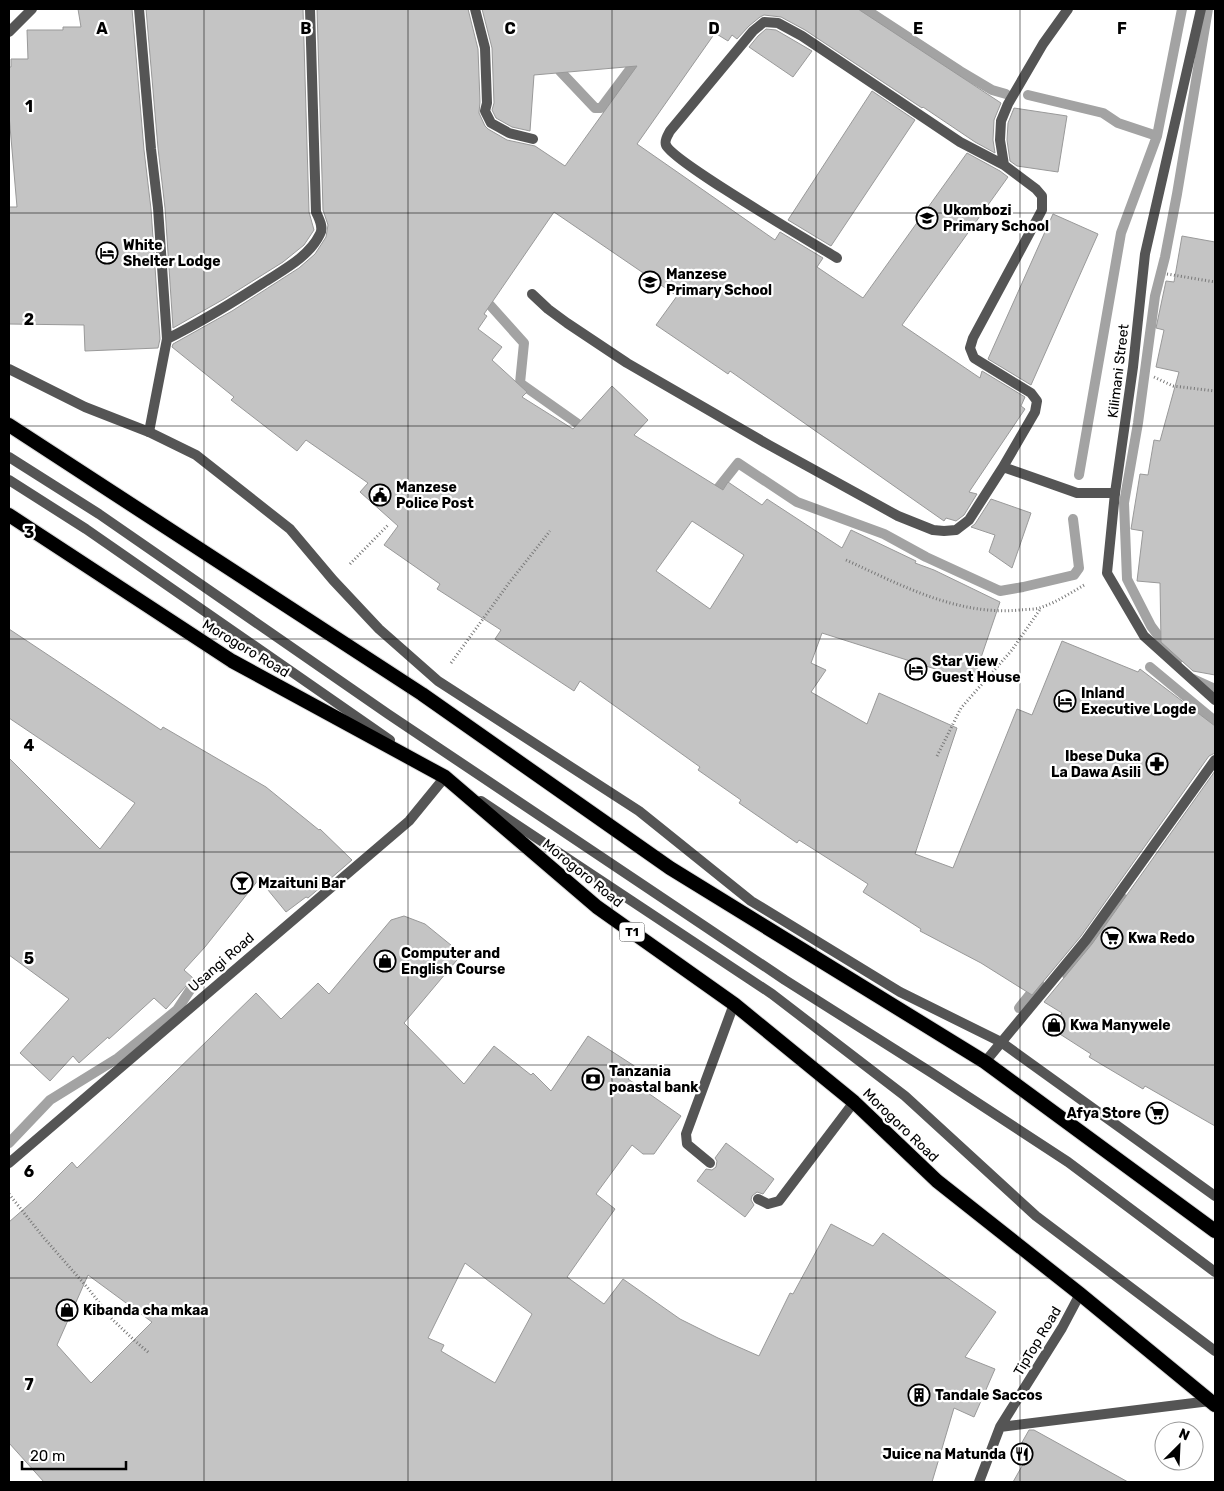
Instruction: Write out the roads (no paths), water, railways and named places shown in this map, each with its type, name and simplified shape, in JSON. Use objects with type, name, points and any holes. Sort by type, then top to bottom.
[{"type":"highway","points":[[9,425],[422,694],[670,868],[985,1062],[1215,1231]]},
{"type":"highway","name":"Morogoro Road","points":[[9,515],[232,661],[445,777],[597,907],[734,1004],[854,1102],[937,1182],[1080,1294],[1213,1404]]},
{"type":"street","points":[[9,32],[32,9]]},
{"type":"street","points":[[139,9],[158,208],[167,339],[149,432]]},
{"type":"street","points":[[167,339],[240,299],[291,265],[311,248],[321,232],[322,227],[316,212],[310,9]]},
{"type":"street","points":[[475,9],[484,48],[487,103],[485,111],[491,123],[508,134],[533,139]]},
{"type":"street","points":[[1004,165],[1000,140],[1001,121],[1008,104],[1043,44],[1068,9]]},
{"type":"street","name":"Kilimani Street","points":[[1201,9],[1145,254],[1133,367],[1115,493],[1107,573],[1144,636],[1215,700]]},
{"type":"street","points":[[532,294],[567,323],[627,363],[769,445],[898,516],[933,530],[956,530],[969,520],[1035,412],[1037,401],[1031,393],[974,358],[970,348],[983,318],[1042,210],[1042,196],[1036,189],[1004,165],[960,142],[802,36],[778,24],[764,22],[753,30],[670,131],[666,138],[666,144],[679,158],[702,174],[837,258]]},
{"type":"street","points":[[9,368],[85,406],[149,432],[196,455],[290,529],[333,580],[379,629],[438,681],[639,811],[751,901],[900,992],[1000,1042],[1215,1196]]},
{"type":"street","name":"Morogoro Road","points":[[9,457],[99,514],[388,714],[785,980],[1068,1162],[1215,1272]]},
{"type":"street","points":[[1002,467],[1077,493],[1115,493]]},
{"type":"street","name":"Morogoro Road","points":[[9,480],[86,529],[377,732],[772,994],[905,1096],[1036,1216],[1215,1352]]},
{"type":"street","points":[[985,1062],[1086,940],[1215,760]]},
{"type":"street","name":"Usangi Road","points":[[9,1163],[409,821],[445,777]]},
{"type":"street","points":[[710,1164],[687,1144],[686,1134],[734,1004]]},
{"type":"street","points":[[758,1199],[768,1204],[779,1201],[854,1102]]},
{"type":"street","name":"TipTop Road","points":[[979,1482],[1000,1427],[1062,1328],[1080,1294]]},
{"type":"street","points":[[1000,1427],[1213,1404]]},
{"type":"waterway","points":[[865,9],[960,71],[992,90],[1006,94]]},
{"type":"waterway","points":[[1079,475],[1121,233],[1157,136],[1182,9]]},
{"type":"waterway","points":[[1177,661],[1151,626],[1127,579],[1124,503],[1138,423],[1155,296],[1165,257],[1177,194],[1208,9]]},
{"type":"waterway","points":[[559,60],[560,71],[595,108],[601,108],[640,56]]},
{"type":"waterway","points":[[1028,95],[1103,113],[1118,123],[1157,136]]},
{"type":"waterway","points":[[481,295],[524,343],[520,383],[588,431]]},
{"type":"waterway","points":[[711,497],[738,463],[797,502],[884,534],[926,557],[1000,591],[1074,575],[1079,568],[1073,519]]},
{"type":"waterway","points":[[1150,667],[1215,721]]},
{"type":"waterway","points":[[1193,679],[1215,689]]},
{"type":"waterway","points":[[1067,975],[1124,899]]},
{"type":"waterway","points":[[1019,1008],[1039,983]]},
{"type":"waterway","points":[[9,1143],[50,1100],[118,1058],[177,1010],[192,987]]},
{"type":"place","name":"Ukombozi Primary School","points":[[927,218]]},
{"type":"place","name":"White Shelter Lodge","points":[[107,253]]},
{"type":"place","name":"Manzese Primary School","points":[[650,282]]},
{"type":"place","name":"Manzese Police Post","points":[[380,495]]},
{"type":"place","name":"Star View Guest House","points":[[916,669]]},
{"type":"place","name":"Inland Executive Logde","points":[[1065,701]]},
{"type":"place","name":"Ibese Duka La Dawa Asili","points":[[1157,764]]},
{"type":"place","name":"Mzaituni Bar","points":[[242,883]]},
{"type":"place","name":"Kwa Redo","points":[[1112,938]]},
{"type":"place","name":"Computer and English Course","points":[[385,961]]},
{"type":"place","name":"Kwa Manywele","points":[[1054,1025]]},
{"type":"place","name":"Tanzania poastal bank","points":[[593,1079]]},
{"type":"place","name":"Afya Store","points":[[1157,1113]]},
{"type":"place","name":"Kibanda cha mkaa","points":[[67,1310]]},
{"type":"place","name":"Tandale Saccos","points":[[919,1395]]},
{"type":"place","name":"Juice na Matunda","points":[[1022,1454]]}]
